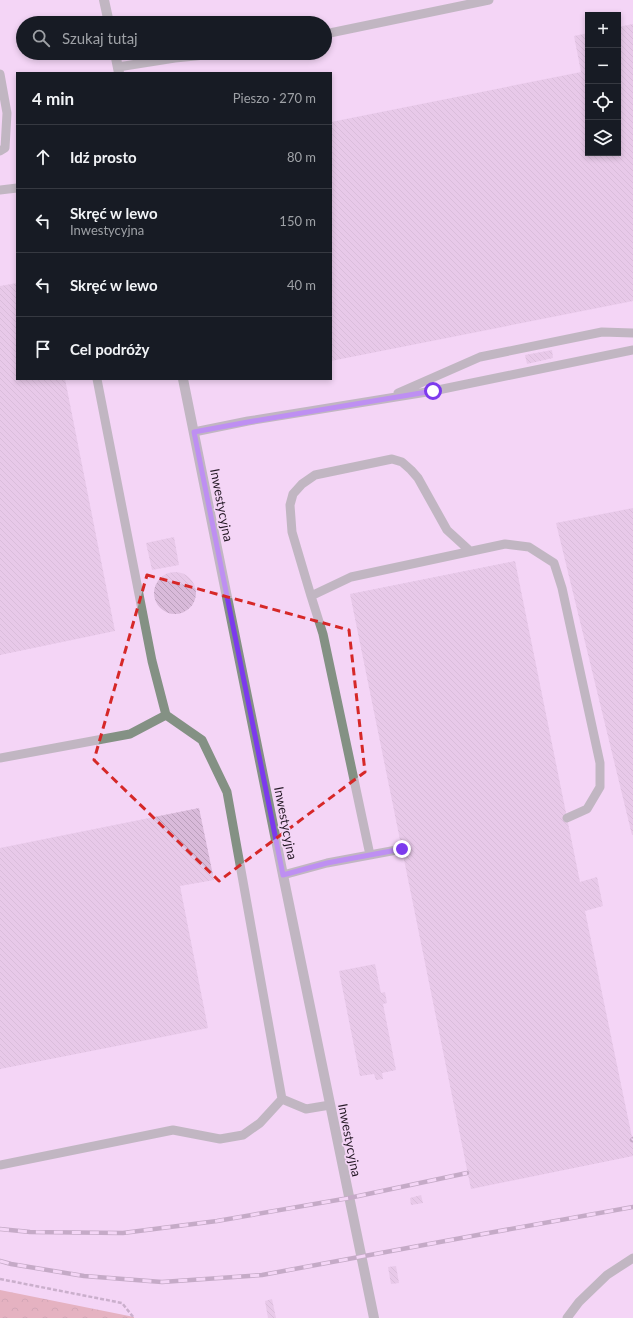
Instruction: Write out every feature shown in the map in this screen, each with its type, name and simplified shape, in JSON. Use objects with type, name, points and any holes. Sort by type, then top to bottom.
[{"type":"street","points":[[104,0],[107,16]]},
{"type":"street","points":[[117,60],[119,70]]},
{"type":"street","name":"Inwestycyjna","points":[[183,380],[374,1318]]},
{"type":"lane","points":[[332,33],[489,0]]},
{"type":"lane","points":[[119,70],[166,60]]},
{"type":"lane","points":[[0,74],[7,113],[5,148],[0,151]]},
{"type":"lane","points":[[0,190],[16,188]]},
{"type":"lane","points":[[385,398],[480,357],[602,332],[633,333]]},
{"type":"lane","points":[[194,432],[385,398],[433,391],[633,350]]},
{"type":"lane","points":[[97,380],[152,661],[166,715],[202,740],[227,792],[282,1099]]},
{"type":"lane","points":[[370,855],[323,634],[292,532],[290,505],[294,494],[302,484],[315,475],[392,459],[402,462],[418,478],[447,530],[470,551]]},
{"type":"lane","points":[[311,596],[351,577],[505,544],[529,547],[554,563],[562,588],[600,763],[600,787],[587,808],[567,818]]},
{"type":"lane","points":[[0,758],[130,734],[166,715]]},
{"type":"lane","points":[[283,875],[327,863],[402,849]]},
{"type":"lane","points":[[282,1099],[306,1108],[330,1105]]},
{"type":"lane","points":[[0,1165],[173,1130],[220,1139],[242,1135],[260,1123],[282,1099]]},
{"type":"lane","points":[[567,1318],[579,1302],[607,1275],[633,1258]]},
{"type":"path","points":[[0,1279],[122,1303],[134,1318]]},
{"type":"highlighted area","points":[[147,575],[349,630],[365,772],[219,881],[94,760]]},
{"type":"green space","points":[[0,1290],[134,1317],[134,1318],[0,1318]]},
{"type":"building","points":[[633,24],[633,301],[332,361],[332,122],[581,72],[574,36],[585,34],[585,156],[621,156],[621,26]]},
{"type":"building","points":[[16,283],[16,380],[65,380],[115,631],[0,655],[0,286]]},
{"type":"building","points":[[552,350],[553,358],[527,364],[525,355]]},
{"type":"building","points":[[633,508],[633,835],[632,835],[556,523]]},
{"type":"building","points":[[174,537],[179,565],[152,570],[146,543]]},
{"type":"building","points":[[515,561],[580,882],[597,877],[603,906],[585,911],[633,1142],[633,1156],[471,1189],[350,594]]},
{"type":"building","points":[[175,572],[190,578],[196,593],[190,608],[175,614],[160,608],[154,593],[160,578]]},
{"type":"building","points":[[199,808],[214,880],[180,886],[208,1028],[0,1069],[0,848]]},
{"type":"building","points":[[375,964],[381,993],[385,992],[387,1003],[383,1004],[396,1070],[382,1073],[383,1079],[376,1080],[374,1074],[360,1076],[339,971]]},
{"type":"building","points":[[421,1195],[423,1203],[411,1205],[410,1198]]},
{"type":"building","points":[[396,1266],[399,1283],[391,1284],[388,1267]]},
{"type":"building","points":[[272,1299],[276,1318],[268,1318],[265,1301]]},
{"type":"railway","points":[[0,1229],[30,1232],[123,1233],[217,1221],[349,1198],[467,1173]]},
{"type":"railway","points":[[0,1261],[84,1276],[162,1282],[262,1275],[633,1207]]},
{"type":"route","points":[[402,849],[327,863],[283,875],[194,432],[385,398],[433,391]]}]
